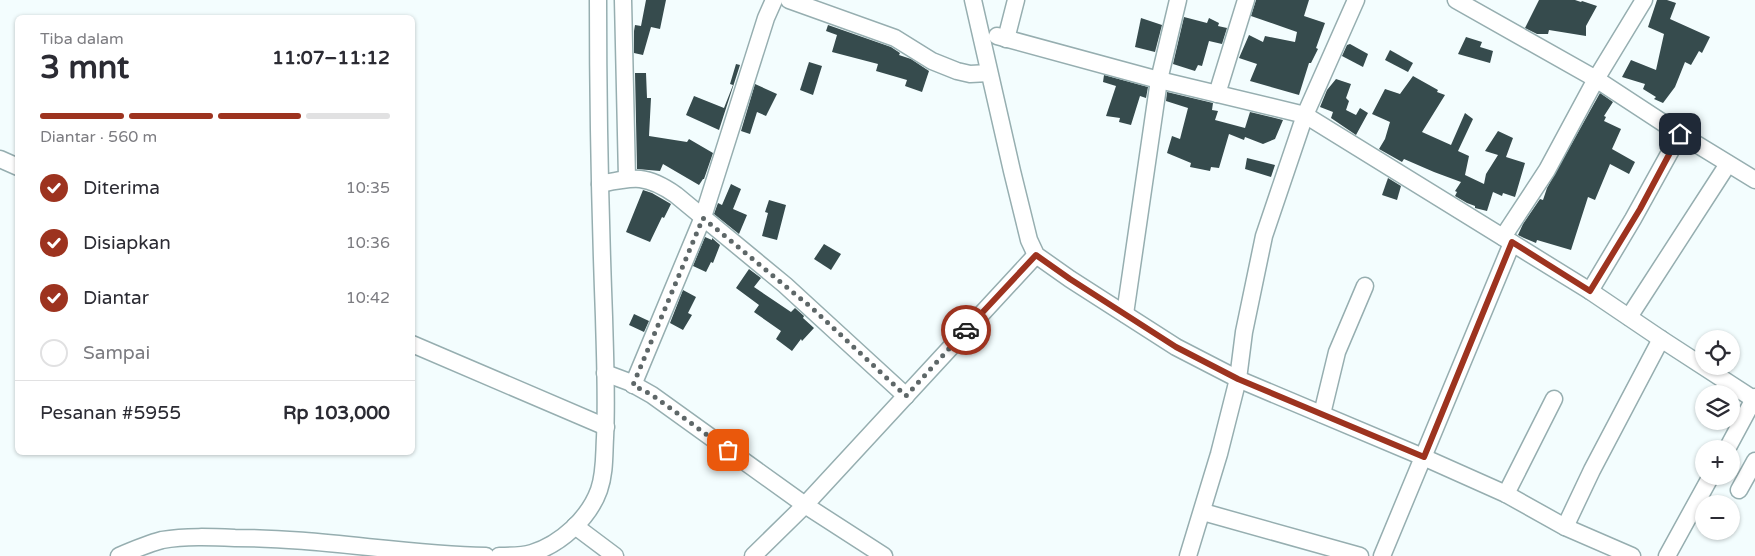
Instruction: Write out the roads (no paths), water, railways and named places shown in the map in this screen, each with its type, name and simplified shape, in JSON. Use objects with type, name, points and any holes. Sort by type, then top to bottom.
[{"type":"street","points":[[598,0],[616,181]]},
{"type":"street","points":[[622,380],[616,181],[623,0]]},
{"type":"street","points":[[499,556],[528,555],[554,542],[575,526],[587,512],[598,492],[604,464],[606,427],[622,380],[703,218],[766,18],[774,0]]},
{"type":"street","points":[[789,0],[895,38],[932,61],[957,72],[970,74],[989,73]]},
{"type":"street","points":[[974,0],[1012,171],[1029,240],[1036,255],[1176,347],[1238,379],[1424,457],[1506,494],[1565,527],[1632,556]]},
{"type":"street","points":[[1016,0],[1002,37],[1159,80],[1305,115],[1590,291],[1755,399],[1731,440]]},
{"type":"street","points":[[1125,314],[1159,80],[1178,0]]},
{"type":"street","points":[[1218,94],[1246,0]]},
{"type":"street","points":[[1188,556],[1203,512],[1238,379],[1246,323],[1264,236],[1305,115],[1356,0]]},
{"type":"street","points":[[1456,0],[1596,79],[1755,180]]},
{"type":"street","points":[[1382,556],[1424,457],[1507,240],[1596,79],[1644,0]]},
{"type":"street","points":[[1590,291],[1638,212],[1680,134]]},
{"type":"street","points":[[0,159],[15,166]]},
{"type":"street","points":[[1629,317],[1728,164]]},
{"type":"street","points":[[616,181],[647,179],[666,188],[792,290],[906,396]]},
{"type":"street","points":[[753,556],[804,505],[1036,255]]},
{"type":"street","points":[[1322,414],[1337,352],[1365,286]]},
{"type":"street","points":[[1565,527],[1592,470],[1661,339]]},
{"type":"street","points":[[415,345],[606,427]]},
{"type":"street","points":[[622,380],[652,395],[804,505],[884,556]]},
{"type":"street","points":[[1506,494],[1554,399]]},
{"type":"street","points":[[1739,490],[1755,461]]},
{"type":"street","points":[[1667,556],[1706,485]]},
{"type":"street","points":[[1203,512],[1360,556]]},
{"type":"street","points":[[575,526],[615,556]]},
{"type":"street","points":[[119,556],[144,545],[163,540],[206,538],[277,538],[442,555],[486,556]]}]
